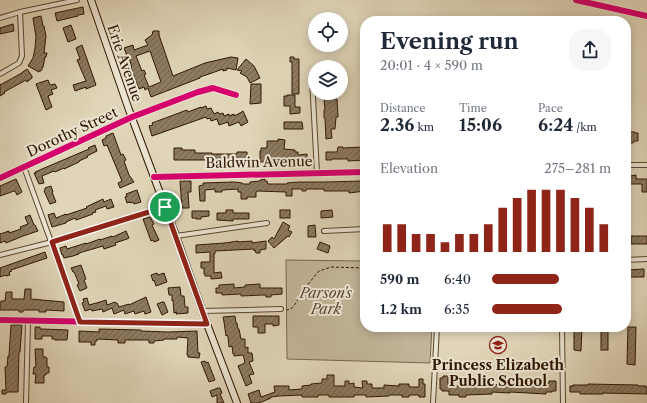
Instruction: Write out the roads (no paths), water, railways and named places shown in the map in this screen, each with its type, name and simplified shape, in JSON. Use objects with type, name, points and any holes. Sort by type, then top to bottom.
[{"type":"main road","name":"Erie Avenue","points":[[91,0],[202,311],[237,403]]},
{"type":"street","points":[[0,18],[20,12],[77,0]]},
{"type":"street","points":[[0,74],[19,63],[22,56],[20,12]]},
{"type":"street","name":"Dorothy Street","points":[[0,178],[132,117],[198,92],[213,88],[236,95]]},
{"type":"street","points":[[313,100],[317,173]]},
{"type":"street","points":[[631,165],[647,165]]},
{"type":"street","points":[[24,168],[80,322]]},
{"type":"street","name":"Baldwin Avenue","points":[[154,177],[360,172]]},
{"type":"street","points":[[0,255],[52,242],[165,207]]},
{"type":"street","points":[[176,236],[267,223]]},
{"type":"street","points":[[324,231],[360,229]]},
{"type":"street","points":[[631,260],[647,259]]},
{"type":"street","points":[[202,311],[281,309]]},
{"type":"street","points":[[0,320],[207,324]]},
{"type":"street","points":[[26,403],[28,321]]},
{"type":"street","points":[[434,403],[437,332]]},
{"type":"street","points":[[562,332],[564,403]]},
{"type":"place","name":"Princess Elizabeth Public School","points":[[498,345]]},
{"type":"park label","name":"Parson's Park","points":[[326,302]]}]
